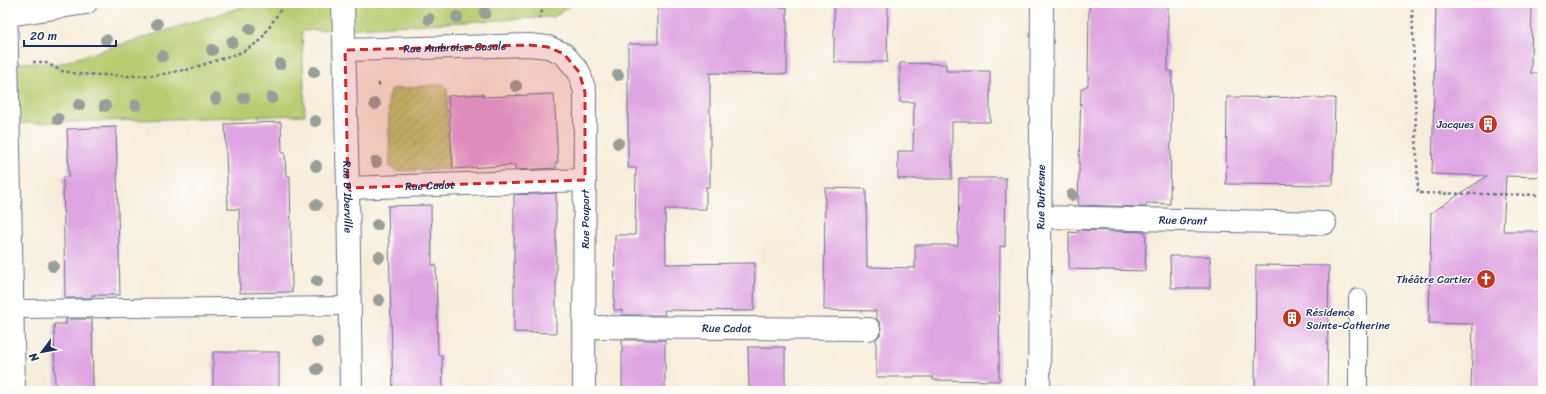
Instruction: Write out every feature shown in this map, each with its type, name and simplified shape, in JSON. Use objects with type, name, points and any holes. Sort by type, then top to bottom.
[{"type":"street","points":[[14,391],[8,337],[13,309],[5,12],[86,3]]},
{"type":"street","name":"Rue D'Iberville","points":[[343,3],[351,391]]},
{"type":"street","name":"Rue Dufresne","points":[[1039,391],[1042,3]]},
{"type":"street","name":"Rue Ambroise-Casale","points":[[345,50],[529,45],[548,47],[564,54]]},
{"type":"street","name":"Rue Poupart","points":[[564,54],[580,72],[585,92],[584,391]]},
{"type":"street","name":"Rue Cadot","points":[[348,188],[585,180]]},
{"type":"street","name":"Rue Grant","points":[[1041,217],[1324,224]]},
{"type":"street","name":"Rue Cadot","points":[[584,327],[869,329]]},
{"type":"lane","points":[[1358,298],[1358,391]]},
{"type":"lane","points":[[13,309],[350,306]]},
{"type":"path","points":[[44,62],[62,70],[79,74],[143,76],[190,70],[242,52],[260,42],[285,3]]},
{"type":"path","points":[[539,19],[545,3]]},
{"type":"path","points":[[1412,3],[1418,193],[1543,195]]},
{"type":"path","points":[[378,83],[381,87]]},
{"type":"highlighted area","points":[[529,45],[548,47],[564,54],[579,72],[585,92],[585,180],[348,188],[345,50]]},
{"type":"green space","points":[[255,3],[573,3],[554,17],[302,31],[305,115],[3,124],[3,62],[58,64]]},
{"type":"green space","points":[[443,84],[447,89],[449,169],[395,171],[390,167],[388,97],[392,89]]},
{"type":"building","points":[[658,3],[777,3],[777,7],[787,7],[787,74],[710,73],[710,187],[706,187],[706,209],[665,209],[666,264],[755,263],[754,311],[664,310],[665,315],[622,315],[622,310],[614,310],[615,235],[635,235],[636,168],[628,168],[628,44],[658,44]]},
{"type":"building","points":[[834,3],[888,3],[887,62],[834,62]]},
{"type":"building","points":[[1089,3],[1168,3],[1168,71],[1172,71],[1170,204],[1146,203],[1146,207],[1078,205],[1081,89],[1088,85]]},
{"type":"building","points":[[1436,3],[1532,3],[1531,73],[1543,74],[1543,177],[1506,176],[1503,231],[1532,231],[1543,234],[1543,391],[1471,391],[1473,324],[1429,323],[1431,213],[1487,176],[1432,174]]},
{"type":"building","points":[[900,63],[946,64],[946,71],[990,71],[990,122],[952,122],[952,179],[898,179],[898,151],[913,151],[914,102],[900,102]]},
{"type":"building","points":[[483,94],[483,97],[554,94],[558,162],[556,162],[556,168],[515,170],[515,165],[453,169],[448,96]]},
{"type":"building","points":[[1227,97],[1335,98],[1333,185],[1226,184]]},
{"type":"building","points":[[281,122],[282,153],[285,153],[286,176],[290,176],[292,292],[240,293],[239,209],[228,209],[225,124]]},
{"type":"building","points":[[116,127],[120,295],[92,295],[92,298],[65,298],[63,177],[69,177],[67,129]]},
{"type":"building","points":[[959,178],[1006,178],[1005,247],[1000,246],[999,381],[933,380],[933,377],[876,377],[876,339],[880,335],[881,329],[880,323],[876,318],[876,311],[824,310],[825,188],[866,189],[867,267],[915,268],[915,245],[958,245]]},
{"type":"building","points":[[556,193],[556,333],[514,332],[514,195]]},
{"type":"building","points":[[431,205],[432,265],[436,265],[438,355],[442,355],[443,391],[393,391],[388,206]]},
{"type":"building","points":[[1078,230],[1146,232],[1145,271],[1069,269],[1069,232],[1078,233]]},
{"type":"building","points":[[1170,256],[1210,256],[1210,288],[1171,288]]},
{"type":"building","name":"Résidence Sainte-Catherine","points":[[1256,265],[1329,266],[1327,391],[1255,391]]},
{"type":"building","points":[[66,319],[92,319],[93,391],[55,391],[54,324],[66,324]]},
{"type":"building","points":[[622,340],[665,340],[665,391],[622,391]]},
{"type":"building","points":[[748,347],[785,347],[785,391],[749,391]]},
{"type":"building","points":[[213,352],[279,352],[279,391],[213,391]]},
{"type":"place","name":"Jacques","points":[[1488,124]]},
{"type":"place","name":"Théâtre Cartier","points":[[1486,279]]},
{"type":"place","name":"Résidence Sainte-Catherine","points":[[1292,318]]}]
